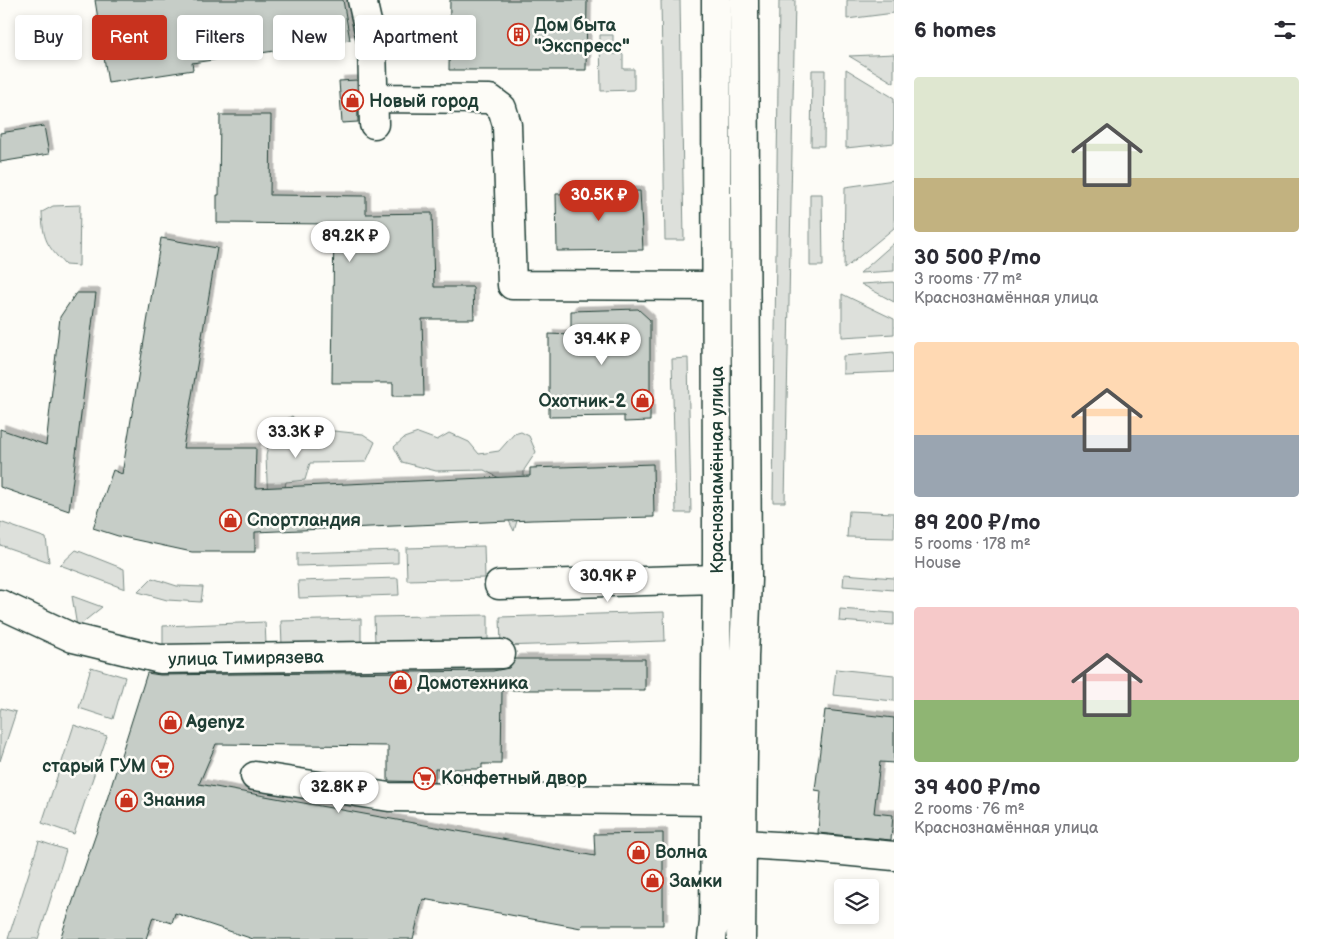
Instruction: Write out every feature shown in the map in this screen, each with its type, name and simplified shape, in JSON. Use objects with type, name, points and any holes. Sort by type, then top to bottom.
[{"type":"main road","points":[[362,0],[372,44],[374,111],[490,99],[502,108],[507,125],[512,285],[716,286]]},
{"type":"main road","name":"Краснознамённая улица","points":[[712,939],[714,922],[717,579],[716,0]]},
{"type":"main road","name":"Краснознамённая улица","points":[[741,939],[744,657],[747,579],[744,0]]},
{"type":"main road","points":[[499,585],[717,579]]},
{"type":"main road","name":"улица Тимирязева","points":[[0,604],[73,638],[160,659],[501,654]]},
{"type":"main road","points":[[255,776],[389,797],[669,790],[715,801]]},
{"type":"main road","points":[[743,844],[894,856]]},
{"type":"shaded area","points":[[661,0],[680,0],[684,240],[665,240]]},
{"type":"shaded area","points":[[779,0],[795,0],[785,502],[773,502]]},
{"type":"shaded area","points":[[847,0],[894,0],[894,13],[847,19]]},
{"type":"shaded area","points":[[600,35],[613,35],[613,54],[623,54],[623,69],[634,69],[634,90],[601,91]]},
{"type":"shaded area","points":[[894,54],[894,83],[849,56]]},
{"type":"shaded area","points":[[846,69],[894,98],[894,143],[846,148]]},
{"type":"shaded area","points":[[812,70],[825,70],[824,146],[811,146]]},
{"type":"shaded area","points":[[894,180],[894,228],[844,269],[845,187]]},
{"type":"shaded area","points":[[810,194],[822,194],[823,266],[810,266]]},
{"type":"shaded area","points":[[80,205],[79,266],[65,265],[47,241],[43,229],[42,212],[53,206]]},
{"type":"shaded area","points":[[894,243],[894,271],[860,273]]},
{"type":"shaded area","points":[[894,282],[894,302],[861,284]]},
{"type":"shaded area","points":[[842,294],[894,319],[894,334],[842,337]]},
{"type":"shaded area","points":[[894,352],[894,372],[843,374],[843,356]]},
{"type":"shaded area","points":[[688,358],[691,513],[676,513],[672,359]]},
{"type":"shaded area","points":[[292,416],[310,433],[334,431],[363,434],[375,442],[366,462],[310,463],[305,480],[286,482],[281,511],[268,505],[266,456],[271,428]]},
{"type":"shaded area","points":[[521,432],[529,436],[536,452],[524,470],[524,497],[514,531],[507,517],[503,480],[484,470],[436,471],[402,462],[394,447],[404,438],[418,433],[437,440],[449,433],[469,442],[479,454],[499,451],[514,434]]},
{"type":"shaded area","points":[[849,511],[894,513],[894,538],[847,537]]},
{"type":"shaded area","points":[[0,522],[46,538],[49,562],[0,545]]},
{"type":"shaded area","points":[[484,546],[485,578],[407,580],[406,548]]},
{"type":"shaded area","points":[[76,550],[124,569],[125,589],[60,565]]},
{"type":"shaded area","points":[[398,550],[398,563],[297,566],[297,553]]},
{"type":"shaded area","points":[[844,574],[894,578],[894,590],[843,586]]},
{"type":"shaded area","points":[[152,578],[177,586],[203,587],[201,602],[167,600],[138,592]]},
{"type":"shaded area","points":[[398,578],[399,595],[299,598],[298,581]]},
{"type":"shaded area","points":[[72,596],[102,607],[77,627]]},
{"type":"shaded area","points":[[840,609],[894,613],[894,625],[839,621]]},
{"type":"shaded area","points":[[664,612],[665,641],[501,646],[500,617]]},
{"type":"shaded area","points":[[488,615],[488,641],[375,643],[374,617]]},
{"type":"shaded area","points":[[361,619],[361,642],[282,645],[281,621]]},
{"type":"shaded area","points":[[265,622],[266,644],[163,648],[163,626]]},
{"type":"shaded area","points":[[91,667],[125,677],[113,719],[79,708]]},
{"type":"shaded area","points":[[836,669],[894,675],[894,701],[833,695]]},
{"type":"shaded area","points":[[1,708],[16,712],[0,761],[0,712]]},
{"type":"shaded area","points":[[74,725],[107,736],[74,834],[42,823]]},
{"type":"shaded area","points":[[39,841],[66,850],[38,939],[8,939]]},
{"type":"building","points":[[95,0],[343,0],[350,40],[345,41],[345,15],[273,15],[273,51],[263,53],[263,15],[177,15],[177,60],[213,60],[192,63],[193,70],[108,83],[104,60],[167,60],[167,15],[97,15]]},
{"type":"building","name":"Дом быта \"Экспресс\"","points":[[450,0],[587,0],[586,70],[449,70],[449,60],[476,60],[476,15],[450,15]]},
{"type":"building","name":"Новый город","points":[[357,80],[358,122],[342,123],[339,81]]},
{"type":"building","points":[[220,115],[271,115],[270,195],[366,196],[366,214],[432,213],[434,287],[473,287],[474,319],[422,319],[424,396],[393,396],[393,383],[332,383],[334,224],[217,223]]},
{"type":"building","points":[[44,126],[49,154],[0,162],[0,133]]},
{"type":"building","points":[[640,191],[643,250],[557,251],[556,194]]},
{"type":"building","points":[[161,238],[217,248],[183,448],[256,448],[255,488],[530,476],[530,468],[653,464],[654,517],[532,520],[255,532],[255,552],[192,552],[118,536],[93,528],[113,470],[122,474]]},
{"type":"building","points":[[76,293],[96,293],[69,511],[0,487],[0,429],[46,445],[60,317]]},
{"type":"building","points":[[638,309],[650,320],[650,421],[624,422],[624,416],[549,417],[549,334],[571,335],[571,311]]},
{"type":"building","points":[[515,659],[645,659],[645,690],[502,690],[501,764],[482,764],[482,769],[435,769],[435,782],[388,781],[388,746],[216,744],[199,784],[595,856],[594,834],[663,833],[663,925],[582,925],[581,928],[423,899],[413,939],[253,939],[175,913],[172,923],[153,917],[146,939],[60,939],[97,831],[147,673],[160,675],[493,671],[509,668]]},
{"type":"building","points":[[825,710],[894,718],[894,763],[880,762],[874,813],[893,815],[891,840],[818,833],[821,791],[815,790]]},
{"type":"place","name":"Дом быта \"Экспресс\"","points":[[518,35]]},
{"type":"place","name":"Новый город","points":[[353,101]]},
{"type":"place","name":"Охотник-2","points":[[642,401]]},
{"type":"place","name":"Спортландия","points":[[231,520]]},
{"type":"place","name":"Домотехника","points":[[401,683]]},
{"type":"place","name":"Agenyz","points":[[170,722]]},
{"type":"place","name":"старый ГУМ","points":[[162,766]]},
{"type":"place","name":"Конфетный двор","points":[[425,778]]},
{"type":"place","name":"Знания","points":[[127,800]]},
{"type":"place","name":"Волна","points":[[639,852]]},
{"type":"place","name":"Замки","points":[[653,881]]}]
